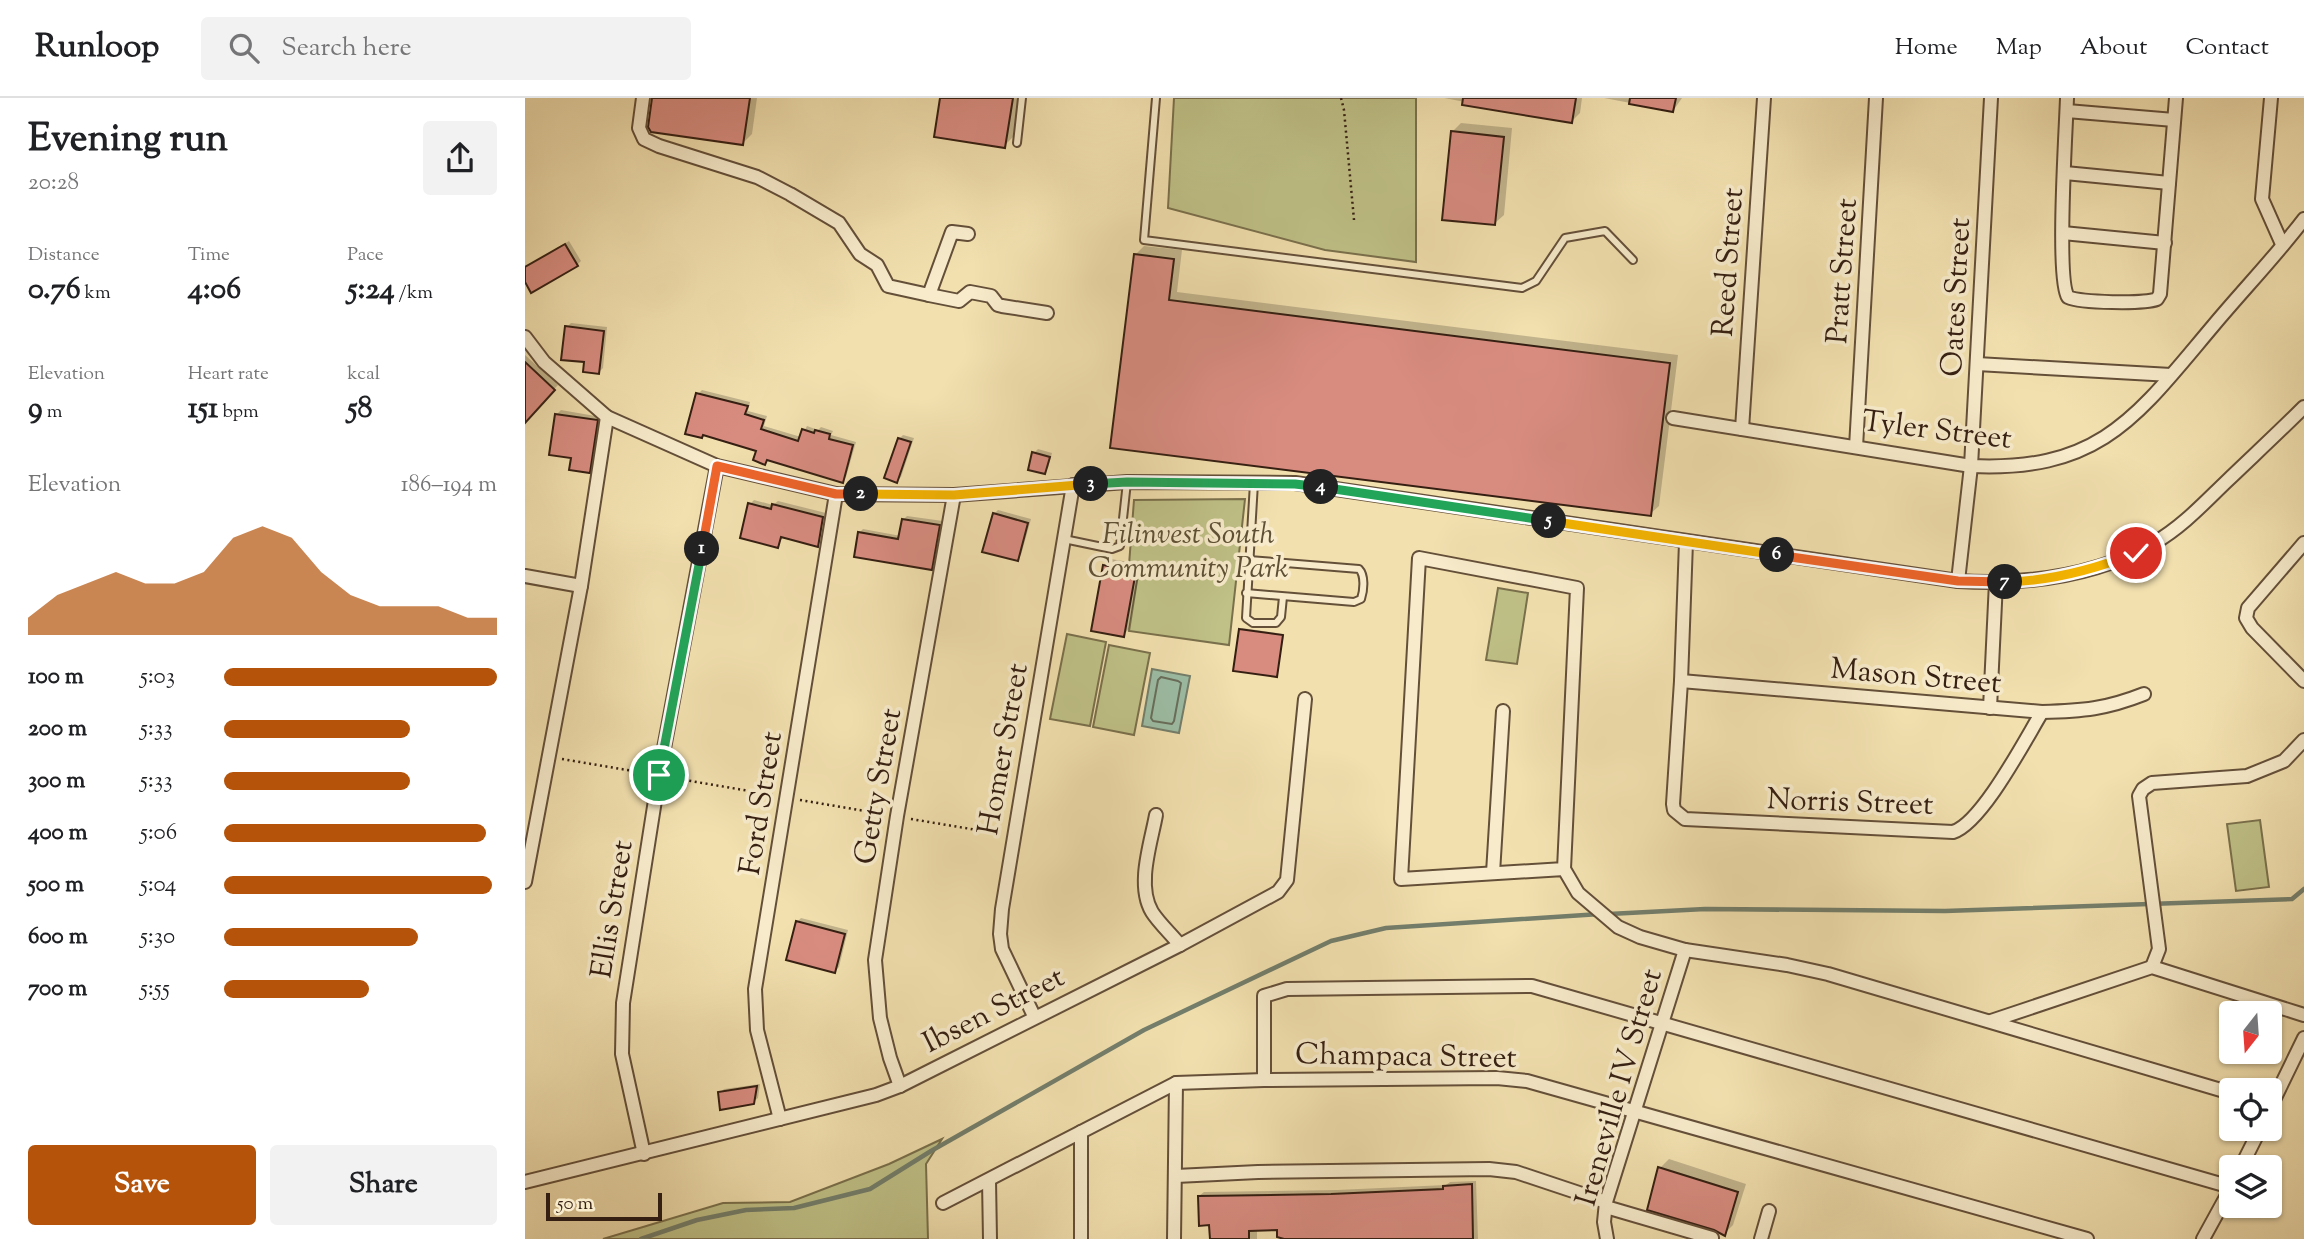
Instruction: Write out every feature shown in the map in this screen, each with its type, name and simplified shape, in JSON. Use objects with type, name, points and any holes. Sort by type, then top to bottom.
[{"type":"street","points":[[643,98],[639,128],[644,139],[757,177],[839,223],[860,254],[877,265],[888,286],[959,301],[970,292],[991,296],[997,305],[1047,313]]},
{"type":"street","name":"Reed Street","points":[[1742,429],[1764,98]]},
{"type":"street","name":"Pratt Street","points":[[1856,447],[1877,98]]},
{"type":"street","name":"Oates Street","points":[[1958,581],[1971,466],[1991,98]]},
{"type":"street","points":[[2174,120],[2067,105],[2063,284],[2068,297],[2080,300],[2144,302],[2157,299],[2165,243],[2176,98]]},
{"type":"street","points":[[2271,98],[2262,199],[2282,244]]},
{"type":"street","points":[[2065,173],[2169,183]]},
{"type":"street","name":"Tyler Street","points":[[1673,418],[1971,466],[2029,466],[2054,460],[2106,437],[2131,419],[2304,219]]},
{"type":"street","points":[[929,295],[952,232],[968,234]]},
{"type":"street","points":[[2063,233],[2165,243]]},
{"type":"street","points":[[525,337],[544,362],[607,417],[717,466],[836,494],[954,495],[1127,482],[1295,484],[1958,581],[2035,580],[2088,570],[2136,553],[2156,542],[2190,516],[2298,421],[2304,407]]},
{"type":"street","points":[[1977,364],[2171,375]]},
{"type":"street","points":[[525,882],[581,586],[607,417]]},
{"type":"street","name":"Ellis Street","points":[[644,1154],[622,1054],[623,1003],[659,775],[717,466]]},
{"type":"street","name":"Homer Street","points":[[1034,1016],[1002,948],[1000,934],[1073,485]]},
{"type":"street","name":"Ford Street","points":[[780,1119],[757,1030],[755,989],[836,494]]},
{"type":"street","name":"Getty Street","points":[[900,1086],[880,1018],[875,960],[897,816],[954,495]]},
{"type":"street","points":[[1681,681],[1686,542]]},
{"type":"street","points":[[2304,543],[2248,608],[2246,618],[2252,628],[2304,681]]},
{"type":"street","points":[[1564,869],[1401,879],[1419,558],[1577,588],[1564,869],[1578,893],[1618,927],[1640,937],[1685,950],[1828,974],[2219,1089]]},
{"type":"street","points":[[525,576],[581,586]]},
{"type":"street","points":[[1990,708],[1996,582]]},
{"type":"street","name":"Mason Street","points":[[1681,681],[2042,712],[2106,708],[2144,694]]},
{"type":"street","name":"Norris Street","points":[[1681,681],[1672,804],[1679,816],[1692,821],[1953,832],[1965,826],[1994,791],[2042,712]]},
{"type":"street","name":"Ibsen Street","points":[[525,1182],[876,1095],[900,1086],[1034,1016],[1180,945],[1278,892],[1285,885],[1305,699]]},
{"type":"street","points":[[1493,873],[1503,711]]},
{"type":"street","points":[[2152,967],[2159,948],[2139,796],[2143,789],[2152,783],[2247,776],[2284,761],[2304,740]]},
{"type":"street","points":[[1156,815],[1145,894],[1151,911],[1180,945]]},
{"type":"street","name":"Ireneville IV Street","points":[[1607,1239],[1606,1204],[1685,950]]},
{"type":"street","points":[[1990,1021],[2152,967],[2304,1015]]},
{"type":"street","points":[[1264,1080],[1264,996],[1287,989],[1532,986],[2219,1184]]},
{"type":"street","points":[[2282,1082],[2304,1038]]},
{"type":"street","name":"Champaca Street","points":[[943,1203],[1176,1083],[1497,1078],[1527,1081],[2087,1239]]},
{"type":"street","points":[[1174,1239],[1177,1176],[1176,1083]]},
{"type":"street","points":[[1081,1132],[1081,1239]]},
{"type":"street","points":[[1177,1176],[1489,1169],[1516,1172],[1712,1238]]},
{"type":"street","points":[[989,1180],[990,1239]]},
{"type":"street","points":[[2203,1239],[2219,1209]]},
{"type":"street","points":[[1763,1239],[1769,1210]]},
{"type":"lane","points":[[1017,144],[1022,98]]},
{"type":"lane","points":[[1156,98],[1143,240],[1522,288],[1537,281],[1565,238],[1605,231],[1633,260]]},
{"type":"lane","points":[[1065,539],[1112,549],[1120,546],[1127,482]]},
{"type":"lane","points":[[1254,483],[1246,618],[1252,622],[1272,624],[1279,621],[1283,597]]},
{"type":"lane","points":[[1246,593],[1358,601],[1362,595],[1363,574],[1355,568],[1249,560]]},
{"type":"path","points":[[1341,98],[1354,219]]},
{"type":"green space","points":[[1174,98],[1416,98],[1416,262],[1325,250],[1168,208]]},
{"type":"green space","name":"Filinvest South Community Park","points":[[1245,499],[1229,645],[1129,631],[1139,568],[1129,565],[1134,500]]},
{"type":"green space","points":[[1498,588],[1528,593],[1517,664],[1486,660]]},
{"type":"green space","points":[[1067,634],[1106,642],[1090,726],[1050,719]]},
{"type":"green space","points":[[1109,645],[1150,653],[1134,735],[1093,727]]},
{"type":"green space","points":[[2260,820],[2269,887],[2236,891],[2227,824]]},
{"type":"green space","points":[[942,1139],[926,1164],[928,1239],[603,1239],[723,1203],[790,1202],[889,1164]]},
{"type":"water","points":[[1152,669],[1190,676],[1179,733],[1142,726]]},
{"type":"building","points":[[652,98],[750,98],[743,145],[651,132],[648,127]]},
{"type":"building","points":[[940,98],[1013,98],[1005,148],[934,137]]},
{"type":"building","points":[[1463,98],[1576,98],[1572,123],[1462,105]]},
{"type":"building","points":[[1630,98],[1676,98],[1673,112],[1629,104]]},
{"type":"building","points":[[1451,131],[1504,137],[1495,225],[1442,220]]},
{"type":"building","points":[[565,244],[578,266],[531,293],[525,282],[525,267]]},
{"type":"building","points":[[1134,254],[1174,259],[1169,300],[1670,363],[1651,516],[1110,448]]},
{"type":"building","points":[[565,326],[604,331],[599,374],[583,372],[584,362],[561,360]]},
{"type":"building","points":[[525,362],[555,390],[525,423]]},
{"type":"building","points":[[696,393],[748,406],[745,414],[764,420],[761,429],[798,441],[802,429],[814,433],[815,430],[830,434],[829,439],[853,445],[843,483],[767,460],[765,465],[753,460],[756,451],[703,435],[702,438],[685,434]]},
{"type":"building","points":[[555,414],[598,420],[590,473],[569,470],[571,458],[549,455]]},
{"type":"building","points":[[898,438],[911,442],[897,483],[884,478]]},
{"type":"building","points":[[1032,452],[1050,457],[1045,474],[1028,470]]},
{"type":"building","points":[[748,503],[771,509],[772,504],[823,517],[818,547],[781,537],[778,548],[740,538]]},
{"type":"building","points":[[993,513],[1028,523],[1018,561],[982,552]]},
{"type":"building","points":[[902,519],[940,525],[932,570],[854,557],[858,532],[898,539]]},
{"type":"building","points":[[1103,565],[1136,571],[1124,637],[1091,631]]},
{"type":"building","points":[[1239,629],[1283,635],[1277,677],[1233,671]]},
{"type":"building","points":[[796,921],[845,934],[835,973],[786,960]]},
{"type":"building","points":[[757,1086],[754,1104],[720,1110],[718,1092]]},
{"type":"building","points":[[1658,1167],[1738,1192],[1725,1236],[1714,1230],[1647,1210]]},
{"type":"building","points":[[1472,1184],[1473,1239],[1284,1239],[1277,1237],[1277,1230],[1249,1231],[1249,1239],[1210,1239],[1209,1225],[1199,1226],[1198,1196],[1331,1194],[1443,1189],[1443,1186]]},
{"type":"waterway","points":[[1609,914],[1705,909],[1945,911],[2292,899],[2304,889]]},
{"type":"waterway","points":[[641,1239],[697,1220],[746,1210],[794,1208],[870,1189],[931,1151],[1144,1030],[1331,941],[1386,928],[1600,914]]},
{"type":"route","points":[[659,775],[717,466],[836,494],[954,495],[1127,482],[1295,484],[1985,583],[2061,576],[2088,570],[2136,553]]}]
